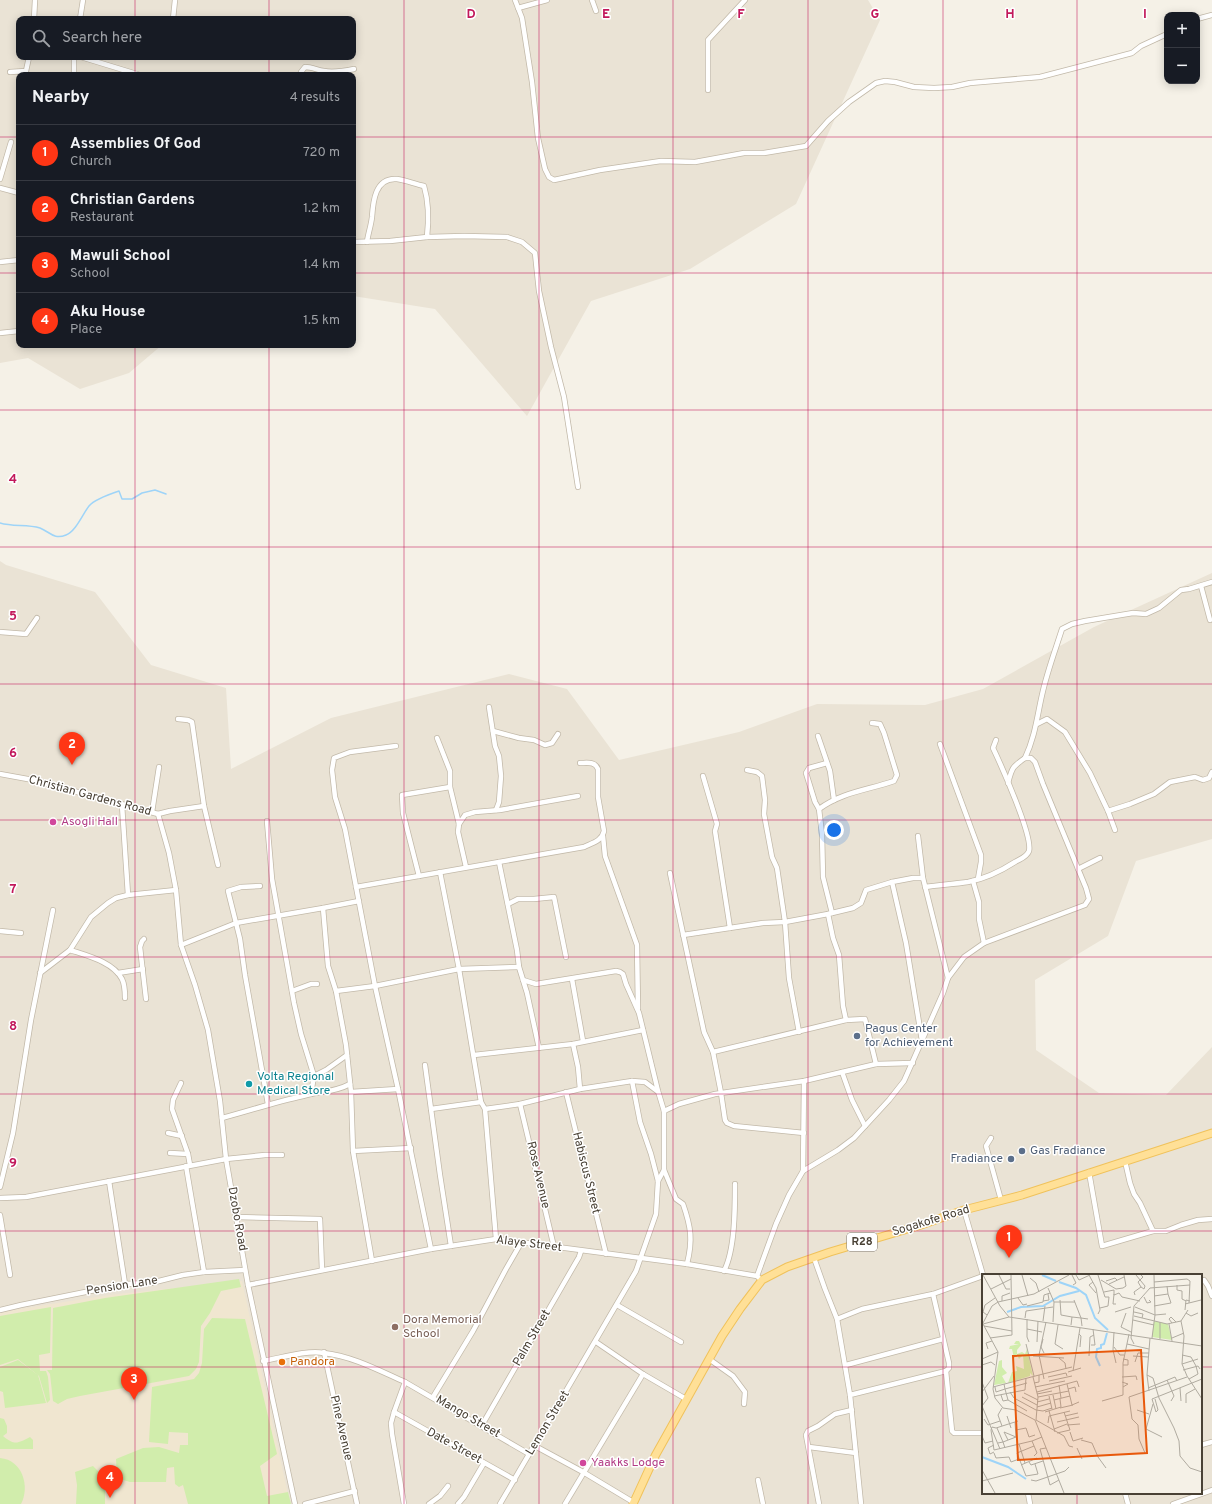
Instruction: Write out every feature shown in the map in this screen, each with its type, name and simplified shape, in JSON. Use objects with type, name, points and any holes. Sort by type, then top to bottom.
[{"type":"main road","name":"Sogakofe Road","points":[[633,1503],[655,1456],[686,1399],[709,1359],[760,1278],[814,1258],[1212,1133]]},
{"type":"street","points":[[34,16],[35,0]]},
{"type":"street","points":[[80,16],[83,0]]},
{"type":"street","points":[[173,16],[175,0]]},
{"type":"street","points":[[515,0],[522,18],[531,75],[538,138],[545,169],[549,177],[554,180],[600,170],[661,161],[695,162],[744,153],[764,153],[806,146],[828,121],[843,107],[876,83],[885,81],[914,87],[934,88],[977,82],[1040,77],[1132,53],[1141,46],[1164,35]]},
{"type":"street","points":[[518,8],[547,0]]},
{"type":"street","points":[[592,0],[596,11]]},
{"type":"street","points":[[708,90],[708,40],[745,0]]},
{"type":"street","points":[[1200,18],[1212,15]]},
{"type":"street","points":[[10,72],[26,71],[28,60]]},
{"type":"street","points":[[74,60],[74,72]]},
{"type":"street","points":[[91,60],[130,72]]},
{"type":"street","points":[[301,72],[305,67],[340,72],[354,69]]},
{"type":"street","points":[[0,179],[11,142]]},
{"type":"street","points":[[367,242],[372,216],[372,204],[380,184],[386,180],[397,179],[424,186],[428,198],[428,238]]},
{"type":"street","points":[[0,188],[16,192]]},
{"type":"street","points":[[356,242],[390,242],[464,236],[507,237],[522,242],[535,253],[539,291],[564,397],[578,486]]},
{"type":"street","points":[[0,262],[16,260]]},
{"type":"street","points":[[0,333],[16,331]]},
{"type":"street","points":[[1008,783],[1013,767],[1025,758],[1031,745],[1037,724],[1045,683],[1062,629],[1072,624],[1085,621],[1133,613],[1146,614],[1159,608],[1181,590],[1212,582]]},
{"type":"street","points":[[1201,586],[1210,620]]},
{"type":"street","points":[[0,632],[26,634],[37,618]]},
{"type":"street","points":[[489,707],[495,746],[499,756],[501,776],[499,802],[496,810]]},
{"type":"street","points":[[178,719],[192,722],[204,806],[218,865]]},
{"type":"street","points":[[1037,724],[1047,719],[1065,732],[1090,773],[1108,811],[1115,830]]},
{"type":"street","points":[[819,809],[828,802],[856,790],[894,781],[897,775],[884,733],[880,724],[872,723]]},
{"type":"street","points":[[493,731],[518,738],[534,740],[545,745],[552,743],[558,734]]},
{"type":"street","points":[[818,736],[830,771],[834,800]]},
{"type":"street","points":[[438,738],[450,771],[450,787],[459,824],[458,832],[466,867]]},
{"type":"street","points":[[925,887],[976,880],[1004,869],[1026,856],[1029,850],[1029,842],[1024,823],[993,748],[996,740]]},
{"type":"street","points":[[940,744],[981,855],[981,862],[976,880],[979,902],[979,919],[984,943]]},
{"type":"street","points":[[396,746],[350,752],[334,758],[332,770],[335,797],[345,829],[375,986],[411,1148],[431,1249]]},
{"type":"street","points":[[803,1171],[838,1150],[854,1138],[904,1081],[948,978],[964,957],[984,943],[1085,905],[1089,899],[1086,888],[1035,762],[1031,758],[1025,758]]},
{"type":"street","points":[[580,762],[593,763],[598,769],[598,797],[604,830],[603,836],[605,856],[637,945],[638,1013]]},
{"type":"street","points":[[827,764],[809,768],[806,773],[815,802],[819,809],[822,834],[823,877],[833,938],[839,955],[843,1006],[846,1020]]},
{"type":"street","points":[[152,812],[159,767]]},
{"type":"street","points":[[747,770],[757,772],[762,776],[765,800],[764,814],[772,857],[777,868],[785,922],[789,978],[799,1032]]},
{"type":"street","points":[[1108,811],[1154,794],[1170,782],[1195,777],[1203,780],[1209,778],[1212,772]]},
{"type":"street","name":"Christian Gardens Road","points":[[0,774],[33,780],[158,814],[204,806]]},
{"type":"street","points":[[703,776],[717,824],[715,831],[730,928]]},
{"type":"street","points":[[419,876],[403,813],[402,795],[450,787]]},
{"type":"street","points":[[459,824],[465,815],[475,812],[500,810],[578,796]]},
{"type":"street","points":[[122,805],[128,895]]},
{"type":"street","name":"Dzobo Road","points":[[158,814],[169,854],[176,890],[181,945],[195,985],[208,1030],[222,1118],[226,1159],[245,1270],[263,1361],[295,1504]]},
{"type":"street","points":[[267,821],[272,878],[292,991],[301,1034],[314,1076],[311,1094]]},
{"type":"street","points":[[356,887],[584,847],[603,836]]},
{"type":"street","points":[[918,836],[923,878],[948,978]]},
{"type":"street","points":[[1078,869],[1100,858]]},
{"type":"street","points":[[499,862],[519,967],[539,1048]]},
{"type":"street","points":[[440,872],[459,969],[481,1102],[485,1109],[496,1239]]},
{"type":"street","points":[[670,873],[704,1032],[713,1052],[725,1120],[727,1123],[734,1126],[804,1133]]},
{"type":"street","points":[[683,935],[763,923],[785,922],[830,914],[853,908],[861,903],[866,890],[892,882],[912,878],[923,878]]},
{"type":"street","points":[[892,882],[906,943],[922,1041]]},
{"type":"street","points":[[260,886],[241,887],[228,891],[240,939],[268,1104]]},
{"type":"street","points":[[40,973],[70,950],[91,917],[102,907],[116,898],[128,895],[176,890]]},
{"type":"street","points":[[508,904],[518,899],[554,897],[566,958]]},
{"type":"street","points":[[181,945],[236,922],[279,916],[359,901]]},
{"type":"street","points":[[323,908],[328,966],[336,991],[347,1055],[351,1092],[353,1151],[372,1261]]},
{"type":"street","points":[[0,1187],[13,1133],[31,1020],[52,910]]},
{"type":"street","points":[[0,931],[21,933]]},
{"type":"street","points":[[144,939],[140,946],[146,999]]},
{"type":"street","points":[[70,950],[98,960],[118,973],[123,981],[125,998]]},
{"type":"street","points":[[336,991],[375,986],[459,969],[519,967]]},
{"type":"street","points":[[118,973],[142,969]]},
{"type":"street","points":[[523,980],[536,984],[616,971],[623,974],[638,1013],[664,1111],[664,1170],[676,1199],[683,1204],[691,1235],[691,1247],[687,1264]]},
{"type":"street","points":[[572,979],[583,1041]]},
{"type":"street","points":[[292,991],[311,984],[317,984]]},
{"type":"street","points":[[713,1052],[846,1020],[865,1019],[876,1064]]},
{"type":"street","points":[[474,1055],[573,1044],[643,1030]]},
{"type":"street","points":[[573,1044],[578,1068],[580,1089]]},
{"type":"street","points":[[314,1076],[326,1070],[347,1055]]},
{"type":"street","points":[[664,1111],[679,1104],[721,1093],[804,1080],[876,1064],[912,1063]]},
{"type":"street","points":[[425,1064],[451,1246]]},
{"type":"street","points":[[842,1072],[852,1100],[865,1126]]},
{"type":"street","points":[[760,1278],[776,1224],[789,1195],[803,1171],[804,1080]]},
{"type":"street","points":[[485,1109],[520,1104],[580,1089],[632,1081],[645,1082],[658,1091]]},
{"type":"street","points":[[632,1081],[640,1122],[658,1181]]},
{"type":"street","points":[[181,1083],[173,1100],[172,1109],[188,1154],[188,1166],[204,1272]]},
{"type":"street","points":[[222,1118],[268,1104],[311,1094],[335,1091],[350,1084]]},
{"type":"street","points":[[351,1092],[398,1089]]},
{"type":"street","name":"Habiscus Street","points":[[566,1092],[606,1254]]},
{"type":"street","points":[[431,1109],[481,1102]]},
{"type":"street","name":"Rose Avenue","points":[[520,1104],[554,1247]]},
{"type":"street","points":[[168,1133],[182,1136]]},
{"type":"street","points":[[991,1138],[986,1146],[1001,1200]]},
{"type":"street","points":[[353,1151],[411,1148]]},
{"type":"street","points":[[170,1153],[188,1154]]},
{"type":"street","points":[[0,1198],[26,1196],[226,1159],[265,1155],[282,1155]]},
{"type":"street","points":[[1125,1161],[1132,1189],[1152,1231]]},
{"type":"street","points":[[658,1181],[664,1170]]},
{"type":"street","points":[[1089,1172],[1102,1246],[1152,1231],[1166,1231],[1192,1222],[1212,1219]]},
{"type":"street","points":[[109,1181],[125,1284]]},
{"type":"street","name":"Lemon Street","points":[[500,1504],[596,1342],[636,1271],[656,1214],[658,1181]]},
{"type":"street","points":[[724,1271],[730,1254],[734,1226],[735,1184]]},
{"type":"street","points":[[964,1210],[982,1274]]},
{"type":"street","points":[[0,1215],[10,1275]]},
{"type":"street","points":[[236,1217],[320,1219],[322,1270]]},
{"type":"street","name":"Alaye Street","points":[[248,1285],[431,1249],[496,1239],[687,1264],[760,1278]]},
{"type":"street","points":[[433,1397],[473,1331],[522,1243]]},
{"type":"street","name":"Palm Street","points":[[482,1425],[579,1257],[581,1251]]},
{"type":"street","points":[[814,1258],[838,1319],[852,1410],[861,1504]]},
{"type":"street","name":"Pension Lane","points":[[0,1310],[125,1284],[151,1283],[183,1275],[204,1272],[245,1270]]},
{"type":"street","points":[[838,1319],[862,1309],[933,1294],[982,1276]]},
{"type":"street","points":[[1204,1280],[1212,1296]]},
{"type":"street","points":[[933,1294],[949,1363],[949,1368],[946,1371],[952,1431],[954,1434],[982,1433]]},
{"type":"street","points":[[617,1305],[681,1342]]},
{"type":"street","points":[[846,1365],[943,1339]]},
{"type":"street","points":[[596,1342],[643,1374],[686,1399]]},
{"type":"street","name":"Mango Street","points":[[263,1361],[309,1353],[324,1352],[344,1357],[405,1382],[482,1425],[529,1454]]},
{"type":"street","name":"Pine Avenue","points":[[324,1352],[357,1504]]},
{"type":"street","points":[[709,1359],[733,1376],[745,1392],[744,1404]]},
{"type":"street","points":[[850,1395],[946,1371]]},
{"type":"street","points":[[565,1504],[643,1374]]},
{"type":"street","points":[[404,1504],[391,1423],[405,1382]]},
{"type":"street","points":[[819,1504],[806,1435],[808,1430],[818,1426],[835,1414],[852,1410]]},
{"type":"street","name":"Date Street","points":[[394,1412],[515,1480]]},
{"type":"street","points":[[1202,1445],[1212,1442]]},
{"type":"street","points":[[535,1446],[583,1472],[633,1503]]},
{"type":"street","points":[[809,1447],[856,1454]]},
{"type":"street","points":[[458,1504],[464,1497],[484,1463]]},
{"type":"street","points":[[758,1480],[763,1504]]},
{"type":"street","points":[[429,1504],[440,1496],[448,1486]]},
{"type":"street","points":[[305,1504],[355,1491]]},
{"type":"street","points":[[1211,1491],[1212,1496]]},
{"type":"street","points":[[1028,1494],[1030,1504]]},
{"type":"street","points":[[1125,1494],[1128,1504]]},
{"type":"street","points":[[1173,1504],[1200,1494]]},
{"type":"shaded area","points":[[0,0],[868,0],[880,20],[796,204],[690,269],[591,301],[527,416],[435,309],[356,296],[356,72],[16,72],[16,348],[158,348],[129,373],[80,389],[28,358],[0,363]]},
{"type":"shaded area","points":[[0,561],[6,565],[95,592],[151,665],[226,688],[231,769],[331,718],[509,674],[567,689],[619,760],[739,732],[817,704],[925,705],[983,689],[1094,627],[1212,573],[1212,839],[1136,861],[1108,936],[1035,980],[1036,1050],[1099,1093],[1166,1095],[1212,1047],[1212,1504],[0,1504]]},
{"type":"shaded area","points":[[242,1281],[290,1504],[0,1504],[0,1312],[109,1295]]},
{"type":"green space","points":[[239,1279],[241,1287],[221,1291],[210,1313],[201,1326],[199,1362],[196,1369],[189,1376],[80,1396],[67,1399],[58,1404],[53,1401],[50,1374],[47,1370],[52,1370],[53,1308],[105,1298]]},
{"type":"green space","points":[[51,1307],[50,1353],[39,1355],[40,1371],[46,1371],[48,1377],[50,1400],[47,1403],[39,1376],[18,1359],[0,1365],[0,1316]]},
{"type":"green space","points":[[212,1318],[245,1319],[277,1454],[260,1466],[267,1496],[288,1492],[291,1504],[188,1504],[183,1485],[179,1487],[175,1484],[174,1467],[167,1468],[166,1482],[130,1482],[117,1478],[116,1459],[143,1448],[159,1447],[179,1453],[180,1445],[188,1445],[188,1433],[169,1432],[168,1444],[149,1442],[152,1387],[194,1379],[199,1373],[202,1363],[204,1329]]},
{"type":"green space","points":[[18,1360],[38,1375],[46,1403],[5,1408],[3,1392],[0,1391],[0,1367]]},
{"type":"green space","points":[[0,1418],[4,1419],[7,1426],[7,1433],[3,1436],[14,1442],[22,1441],[30,1437],[33,1440],[33,1449],[0,1449]]},
{"type":"green space","points":[[0,1458],[8,1460],[14,1464],[22,1475],[25,1490],[21,1504],[0,1504]]},
{"type":"green space","points":[[93,1466],[102,1477],[100,1487],[105,1490],[105,1504],[76,1504],[77,1485],[75,1472]]},
{"type":"waterway","points":[[0,523],[40,528],[58,537],[70,533],[89,506],[98,499],[107,495],[119,491],[122,499],[132,499],[142,493],[155,490],[166,494]]},
{"type":"place","name":"Christian Gardens","points":[[72,765]]},
{"type":"place","name":"Asogli Hall","points":[[53,822]]},
{"type":"place","name":"Pagus Center for Achievement","points":[[857,1036]]},
{"type":"place","name":"Volta Regional Medical Store","points":[[249,1084]]},
{"type":"place","name":"Gas Fradiance","points":[[1022,1151]]},
{"type":"place","name":"Fradiance","points":[[1011,1159]]},
{"type":"place","name":"Assemblies Of God","points":[[1009,1258]]},
{"type":"place","name":"Dora Memorial School","points":[[395,1327]]},
{"type":"place","name":"Pandora","points":[[282,1362]]},
{"type":"place","name":"Mawuli School","points":[[134,1400]]},
{"type":"place","name":"Yaakks Lodge","points":[[583,1463]]},
{"type":"place","name":"Aku House","points":[[110,1498]]}]
